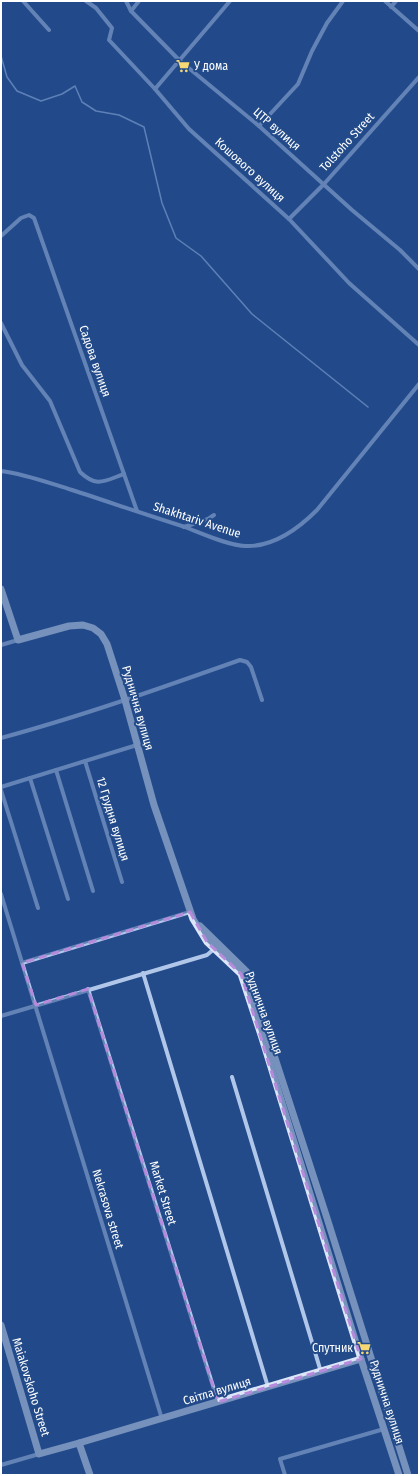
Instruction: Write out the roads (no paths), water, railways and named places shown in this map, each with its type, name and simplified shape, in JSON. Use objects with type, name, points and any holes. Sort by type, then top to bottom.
[{"type":"main road","points":[[1,589],[18,640]]},
{"type":"main road","name":"Руднична вулиця","points":[[18,640],[69,626],[83,625],[93,628],[101,634],[107,644],[125,700],[154,805],[191,916],[207,942],[241,974],[361,1359],[399,1475]]},
{"type":"main road","points":[[191,916],[247,972],[408,1475]]},
{"type":"main road","name":"Maiakovskoho Street","points":[[1,1325],[39,1454]]},
{"type":"main road","name":"Світла вулиця","points":[[39,1454],[162,1419],[361,1359]]},
{"type":"main road","points":[[79,1443],[90,1475]]},
{"type":"street","points":[[23,1],[50,30]]},
{"type":"street","name":"Кошового вулиця","points":[[86,1],[96,8],[112,28],[109,40],[155,89],[189,129],[289,219],[350,283],[419,345]]},
{"type":"street","name":"ЦТР вулиця","points":[[126,1],[131,11],[179,60],[259,126],[400,250],[419,269]]},
{"type":"street","points":[[131,11],[139,1]]},
{"type":"street","points":[[155,89],[230,1]]},
{"type":"street","points":[[259,126],[298,84],[312,51],[327,23],[343,1]]},
{"type":"street","points":[[385,1],[419,31]]},
{"type":"street","points":[[391,7],[396,1]]},
{"type":"street","name":"Tolstoho Street","points":[[289,219],[324,184],[419,77]]},
{"type":"street","name":"Садова вулиця","points":[[1,236],[21,218],[29,215],[34,218],[137,511]]},
{"type":"street","points":[[1,323],[22,365],[50,401],[80,472],[87,479],[100,483],[124,474]]},
{"type":"street","name":"Shakhtariv Avenue","points":[[1,471],[12,472],[32,478],[245,546],[270,543],[283,537],[307,520],[317,510],[419,384]]},
{"type":"street","points":[[183,527],[208,519],[214,515]]},
{"type":"street","name":"Руднична вулиця","points":[[1,645],[18,640]]},
{"type":"street","points":[[1,738],[52,724],[240,660],[247,662],[251,667],[262,700]]},
{"type":"street","points":[[38,908],[1,789],[30,778],[137,745]]},
{"type":"street","name":"12 Грудня вулиця","points":[[85,761],[122,882]]},
{"type":"street","points":[[56,770],[93,891]]},
{"type":"street","points":[[30,778],[68,898]]},
{"type":"street","name":"Nekrasova street","points":[[1,894],[162,1419]]},
{"type":"street","points":[[22,963],[191,916]]},
{"type":"street","points":[[1,1016],[207,955],[214,949]]},
{"type":"street","points":[[143,973],[269,1387]]},
{"type":"street","name":"Market Street","points":[[88,990],[218,1402]]},
{"type":"street","points":[[232,1077],[321,1372]]},
{"type":"street","points":[[285,1475],[280,1459],[384,1430]]},
{"type":"street","points":[[1,1465],[39,1454]]},
{"type":"waterway","points":[[1,56],[7,77],[17,91],[41,101],[62,94],[75,86],[82,102],[96,111],[119,115],[144,127],[162,203],[176,238],[201,256],[252,314],[368,407]]},
{"type":"place","name":"У дома","points":[[183,66]]},
{"type":"place","name":"Спутник","points":[[364,1348]]}]
